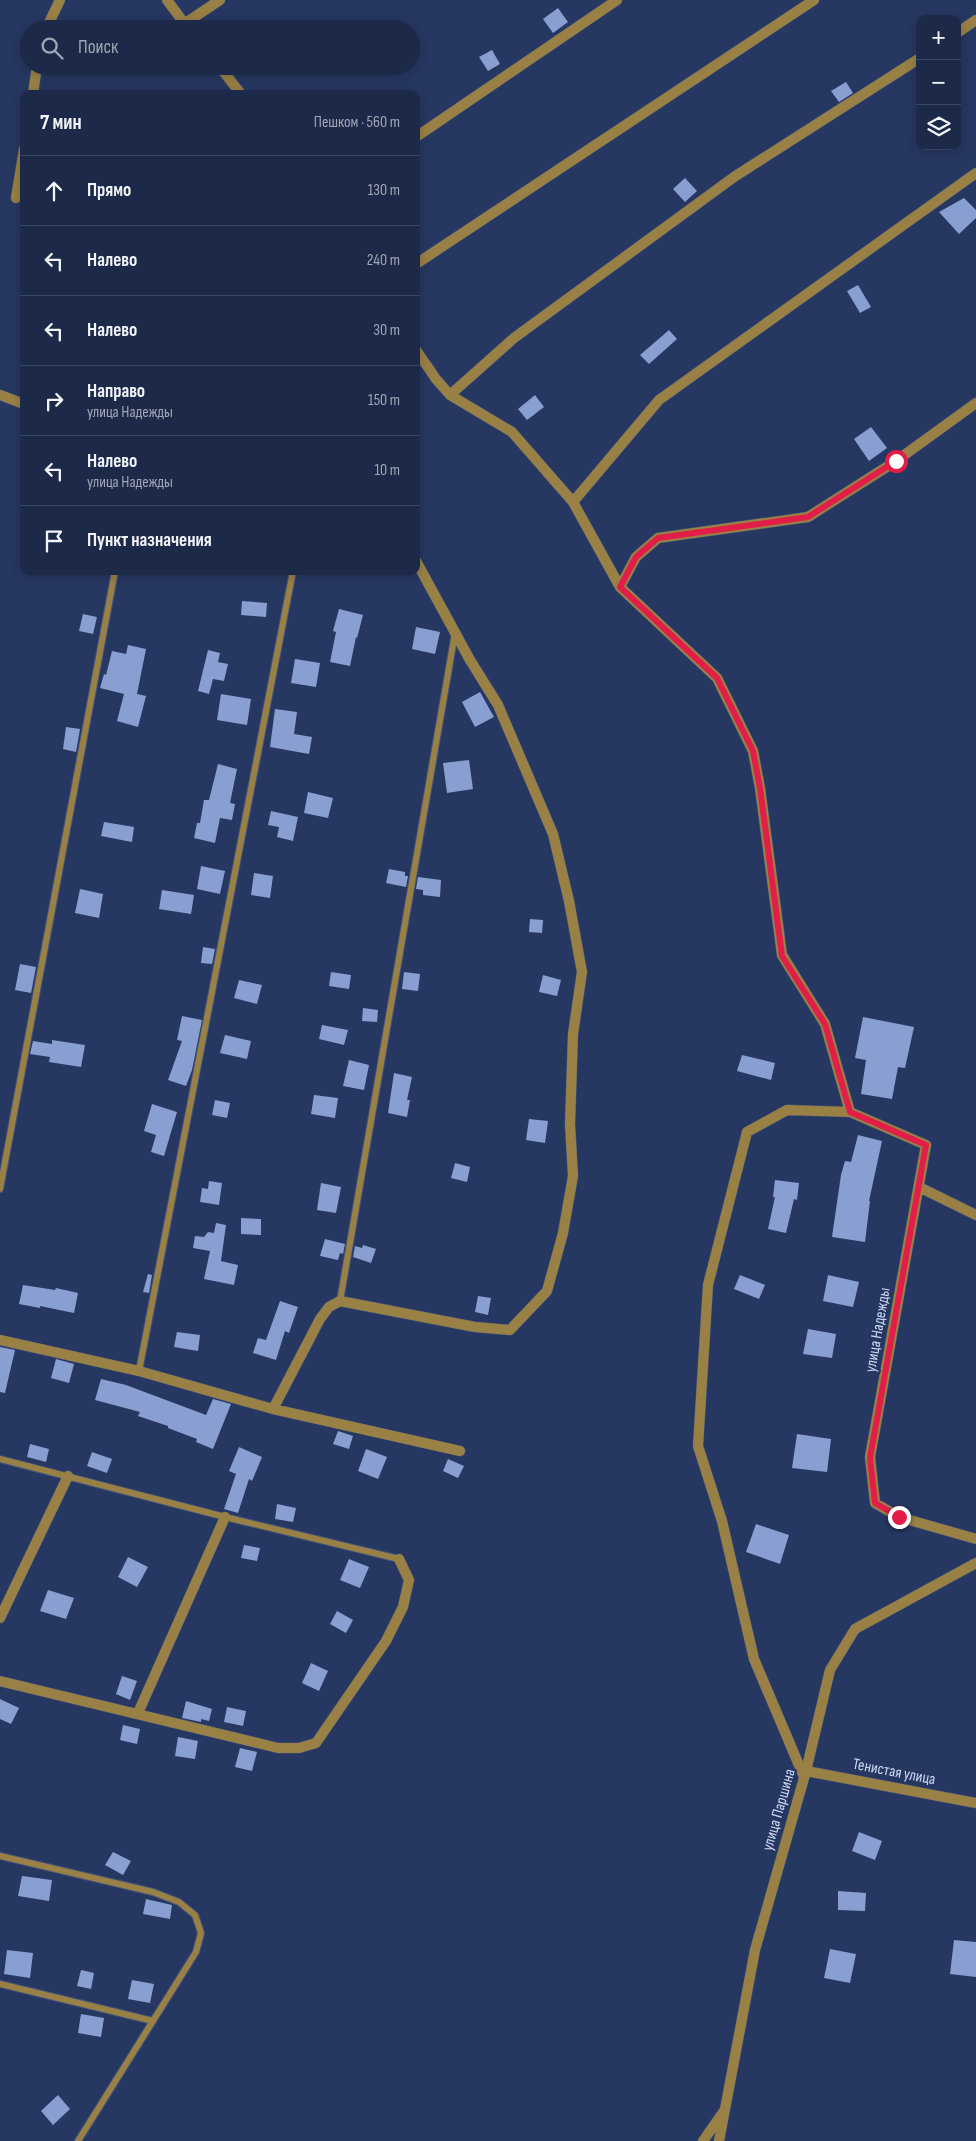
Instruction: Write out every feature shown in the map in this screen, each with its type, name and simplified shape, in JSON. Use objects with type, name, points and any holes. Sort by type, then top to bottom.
[{"type":"street","points":[[50,20],[60,0]]},
{"type":"street","points":[[166,0],[181,20]]},
{"type":"street","points":[[194,20],[220,0]]},
{"type":"street","points":[[420,134],[617,0]]},
{"type":"street","points":[[420,261],[814,0]]},
{"type":"street","points":[[961,30],[976,20]]},
{"type":"street","points":[[450,395],[514,338],[734,177],[917,60]]},
{"type":"street","points":[[33,90],[35,75]]},
{"type":"street","points":[[226,75],[238,90]]},
{"type":"street","points":[[573,502],[659,400],[976,173]]},
{"type":"street","points":[[16,198],[20,174]]},
{"type":"street","points":[[420,356],[450,395],[512,432],[573,502],[620,587],[717,678],[753,751],[760,788],[782,956],[825,1024],[850,1112],[787,1110],[747,1132],[708,1284],[698,1446],[722,1521],[754,1659],[805,1774]]},
{"type":"street","points":[[0,395],[20,402]]},
{"type":"street","points":[[620,587],[636,557],[658,538],[808,517],[896,461],[976,403]]},
{"type":"street","points":[[273,1409],[320,1319],[329,1307],[340,1301],[475,1327],[510,1330],[547,1291],[563,1233],[573,1176],[570,1124],[573,1034],[582,972],[569,901],[553,834],[498,705],[470,660],[420,568]]},
{"type":"street","name":"улица Надежды","points":[[850,1112],[926,1145],[870,1458],[875,1503],[899,1517],[976,1540]]},
{"type":"street","points":[[919,1187],[976,1215]]},
{"type":"street","points":[[0,1340],[139,1371],[273,1409],[460,1451]]},
{"type":"street","points":[[0,1618],[68,1476]]},
{"type":"street","points":[[138,1713],[225,1518]]},
{"type":"street","points":[[0,1681],[278,1748],[299,1748],[316,1743],[386,1641],[403,1607],[409,1580],[399,1559]]},
{"type":"street","name":"улица Паршина","points":[[719,2141],[727,2108],[756,1950],[805,1774],[830,1670],[855,1628],[976,1563]]},
{"type":"street","name":"Тенистая улица","points":[[805,1774],[976,1803]]},
{"type":"street","points":[[703,2141],[727,2108]]},
{"type":"lane","points":[[0,1189],[114,575]]},
{"type":"lane","points":[[139,1371],[292,575]]},
{"type":"lane","points":[[340,1301],[455,632]]},
{"type":"lane","points":[[0,1460],[225,1518],[399,1559]]},
{"type":"lane","points":[[0,1856],[154,1892],[179,1902],[195,1915],[201,1933],[196,1952],[78,2141]]},
{"type":"lane","points":[[0,1984],[153,2021]]},
{"type":"building","points":[[558,8],[568,22],[553,33],[543,19]]},
{"type":"building","points":[[492,50],[500,64],[488,71],[479,57]]},
{"type":"building","points":[[846,82],[853,93],[839,102],[831,91]]},
{"type":"building","points":[[685,178],[697,191],[685,202],[673,189]]},
{"type":"building","points":[[964,198],[976,210],[976,218],[959,234],[939,212]]},
{"type":"building","points":[[858,285],[871,307],[860,313],[847,291]]},
{"type":"building","points":[[669,330],[677,339],[649,364],[640,355]]},
{"type":"building","points":[[535,395],[544,407],[527,420],[518,409]]},
{"type":"building","points":[[871,427],[887,448],[869,461],[854,439]]},
{"type":"building","points":[[242,601],[267,603],[266,617],[241,615]]},
{"type":"building","points":[[339,609],[363,615],[350,666],[330,662],[336,632],[333,631]]},
{"type":"building","points":[[83,614],[97,617],[93,634],[79,631]]},
{"type":"building","points":[[416,627],[440,632],[435,654],[412,649]]},
{"type":"building","points":[[128,645],[146,649],[137,694],[146,696],[138,727],[117,721],[124,694],[100,688],[104,674],[106,675],[112,651],[126,654]]},
{"type":"building","points":[[208,650],[220,653],[218,662],[228,664],[224,681],[213,679],[209,694],[198,691]]},
{"type":"building","points":[[295,659],[320,663],[316,687],[291,683]]},
{"type":"building","points":[[480,692],[494,717],[475,727],[462,702]]},
{"type":"building","points":[[221,694],[251,699],[247,725],[217,720]]},
{"type":"building","points":[[275,709],[297,712],[294,734],[312,737],[309,754],[270,747]]},
{"type":"building","points":[[66,727],[80,729],[76,752],[63,749]]},
{"type":"building","points":[[469,760],[473,789],[447,793],[443,763]]},
{"type":"building","points":[[218,764],[237,769],[230,803],[235,804],[232,820],[220,818],[215,843],[194,838],[197,823],[200,823],[204,800],[209,800]]},
{"type":"building","points":[[308,792],[333,798],[328,818],[304,813]]},
{"type":"building","points":[[271,811],[298,817],[293,841],[277,837],[279,827],[268,825]]},
{"type":"building","points":[[104,822],[134,827],[132,842],[101,836]]},
{"type":"building","points":[[201,866],[225,871],[220,894],[197,889]]},
{"type":"building","points":[[389,869],[405,872],[405,876],[408,876],[406,887],[386,883]]},
{"type":"building","points":[[254,873],[273,876],[270,898],[251,895]]},
{"type":"building","points":[[418,877],[441,880],[440,897],[423,895],[423,890],[416,889]]},
{"type":"building","points":[[80,889],[103,894],[99,918],[75,913]]},
{"type":"building","points":[[162,890],[194,895],[191,914],[159,909]]},
{"type":"building","points":[[530,919],[543,920],[542,933],[529,932]]},
{"type":"building","points":[[203,947],[215,949],[212,964],[201,963]]},
{"type":"building","points":[[20,964],[36,967],[31,993],[15,990]]},
{"type":"building","points":[[331,972],[351,975],[349,989],[329,986]]},
{"type":"building","points":[[404,972],[420,974],[418,991],[402,989]]},
{"type":"building","points":[[543,975],[561,980],[557,996],[539,992]]},
{"type":"building","points":[[239,980],[262,985],[257,1004],[234,998]]},
{"type":"building","points":[[363,1008],[378,1010],[377,1022],[362,1021]]},
{"type":"building","points":[[182,1016],[202,1020],[192,1070],[186,1086],[168,1080],[182,1041],[177,1040]]},
{"type":"building","points":[[863,1017],[914,1027],[905,1068],[898,1067],[892,1099],[861,1094],[866,1060],[855,1058]]},
{"type":"building","points":[[322,1025],[348,1030],[344,1045],[319,1039]]},
{"type":"building","points":[[225,1035],[251,1041],[247,1059],[220,1053]]},
{"type":"building","points":[[52,1040],[85,1045],[81,1067],[49,1062],[50,1057],[30,1054],[33,1041],[52,1044]]},
{"type":"building","points":[[742,1055],[775,1063],[771,1080],[737,1071]]},
{"type":"building","points":[[349,1060],[369,1065],[364,1090],[343,1086]]},
{"type":"building","points":[[394,1073],[412,1077],[407,1100],[410,1100],[407,1117],[388,1113]]},
{"type":"building","points":[[314,1095],[338,1098],[335,1118],[311,1114]]},
{"type":"building","points":[[215,1100],[230,1103],[227,1118],[212,1115]]},
{"type":"building","points":[[152,1104],[177,1112],[164,1156],[151,1152],[156,1135],[144,1131]]},
{"type":"building","points":[[529,1119],[548,1121],[545,1143],[526,1140]]},
{"type":"building","points":[[858,1135],[882,1141],[869,1201],[865,1242],[832,1237],[841,1175],[845,1161],[851,1162]]},
{"type":"building","points":[[455,1163],[470,1167],[467,1182],[451,1178]]},
{"type":"building","points":[[775,1180],[799,1183],[797,1200],[794,1199],[786,1233],[768,1229],[775,1197],[773,1197]]},
{"type":"building","points":[[209,1181],[222,1183],[219,1205],[200,1202],[202,1188],[208,1189]]},
{"type":"building","points":[[321,1183],[341,1187],[336,1213],[317,1210]]},
{"type":"building","points":[[241,1218],[261,1219],[261,1235],[241,1234]]},
{"type":"building","points":[[216,1223],[226,1225],[221,1261],[238,1265],[234,1285],[204,1279],[210,1251],[193,1248],[195,1236],[204,1237],[208,1232],[214,1233]]},
{"type":"building","points":[[325,1239],[345,1244],[343,1254],[340,1253],[338,1260],[320,1256]]},
{"type":"building","points":[[363,1245],[376,1249],[371,1263],[353,1257],[355,1246],[362,1248]]},
{"type":"building","points":[[148,1274],[152,1275],[149,1293],[143,1292]]},
{"type":"building","points":[[740,1275],[765,1285],[759,1299],[734,1289]]},
{"type":"building","points":[[828,1275],[859,1282],[853,1307],[823,1301]]},
{"type":"building","points":[[23,1285],[55,1290],[56,1288],[78,1293],[74,1313],[19,1304]]},
{"type":"building","points":[[478,1296],[491,1298],[488,1315],[475,1312]]},
{"type":"building","points":[[280,1301],[298,1307],[289,1333],[285,1331],[276,1360],[253,1353],[258,1338],[266,1340]]},
{"type":"building","points":[[808,1329],[836,1334],[832,1358],[803,1354]]},
{"type":"building","points":[[177,1332],[200,1335],[198,1351],[174,1347]]},
{"type":"building","points":[[0,1347],[15,1350],[5,1393],[0,1392]]},
{"type":"building","points":[[56,1359],[74,1364],[69,1383],[51,1378]]},
{"type":"building","points":[[101,1379],[126,1385],[206,1415],[213,1399],[231,1404],[213,1449],[196,1442],[197,1439],[168,1428],[168,1426],[138,1416],[140,1412],[95,1400]]},
{"type":"building","points":[[338,1431],[353,1436],[349,1449],[333,1444]]},
{"type":"building","points":[[797,1434],[831,1439],[827,1472],[792,1468]]},
{"type":"building","points":[[30,1444],[49,1449],[46,1462],[27,1457]]},
{"type":"building","points":[[239,1447],[262,1457],[252,1481],[249,1479],[238,1513],[224,1509],[236,1474],[229,1471]]},
{"type":"building","points":[[366,1449],[387,1457],[378,1479],[358,1471]]},
{"type":"building","points":[[92,1452],[112,1459],[107,1473],[87,1466]]},
{"type":"building","points":[[448,1459],[464,1466],[458,1478],[443,1471]]},
{"type":"building","points":[[277,1504],[296,1508],[293,1522],[275,1519]]},
{"type":"building","points":[[756,1524],[789,1535],[780,1564],[746,1552]]},
{"type":"building","points":[[244,1545],[260,1548],[257,1561],[241,1558]]},
{"type":"building","points":[[128,1557],[148,1567],[137,1587],[118,1577]]},
{"type":"building","points":[[349,1559],[369,1567],[360,1588],[340,1580]]},
{"type":"building","points":[[48,1590],[74,1598],[66,1619],[40,1611]]},
{"type":"building","points":[[337,1611],[353,1620],[346,1633],[330,1624]]},
{"type":"building","points":[[311,1663],[328,1671],[319,1691],[302,1683]]},
{"type":"building","points":[[122,1676],[137,1681],[130,1700],[116,1694]]},
{"type":"building","points":[[0,1699],[19,1708],[11,1724],[0,1719]]},
{"type":"building","points":[[186,1701],[212,1709],[209,1721],[201,1719],[201,1722],[182,1718]]},
{"type":"building","points":[[227,1707],[246,1711],[243,1726],[224,1722]]},
{"type":"building","points":[[123,1725],[140,1729],[137,1744],[120,1740]]},
{"type":"building","points":[[178,1737],[198,1741],[195,1759],[175,1756]]},
{"type":"building","points":[[240,1748],[257,1752],[252,1771],[235,1767]]},
{"type":"building","points":[[859,1832],[882,1841],[875,1860],[852,1851]]},
{"type":"building","points":[[113,1852],[131,1861],[123,1875],[105,1865]]},
{"type":"building","points":[[22,1876],[52,1880],[49,1901],[18,1896]]},
{"type":"building","points":[[838,1891],[866,1893],[865,1911],[838,1910]]},
{"type":"building","points":[[146,1899],[172,1905],[170,1919],[143,1914]]},
{"type":"building","points":[[954,1940],[976,1942],[976,1977],[950,1974]]},
{"type":"building","points":[[830,1949],[856,1954],[850,1983],[824,1978]]},
{"type":"building","points":[[7,1950],[33,1953],[30,1978],[4,1974]]},
{"type":"building","points":[[81,1970],[94,1973],[91,1989],[77,1986]]},
{"type":"building","points":[[132,1980],[154,1984],[150,2003],[128,1999]]},
{"type":"building","points":[[81,2014],[104,2018],[101,2037],[78,2033]]},
{"type":"building","points":[[58,2095],[70,2109],[53,2125],[41,2111]]},
{"type":"route","points":[[896,461],[808,517],[658,538],[636,557],[620,587],[717,678],[753,751],[760,788],[782,956],[825,1024],[850,1112],[926,1145],[870,1458],[875,1503],[899,1517]]}]
